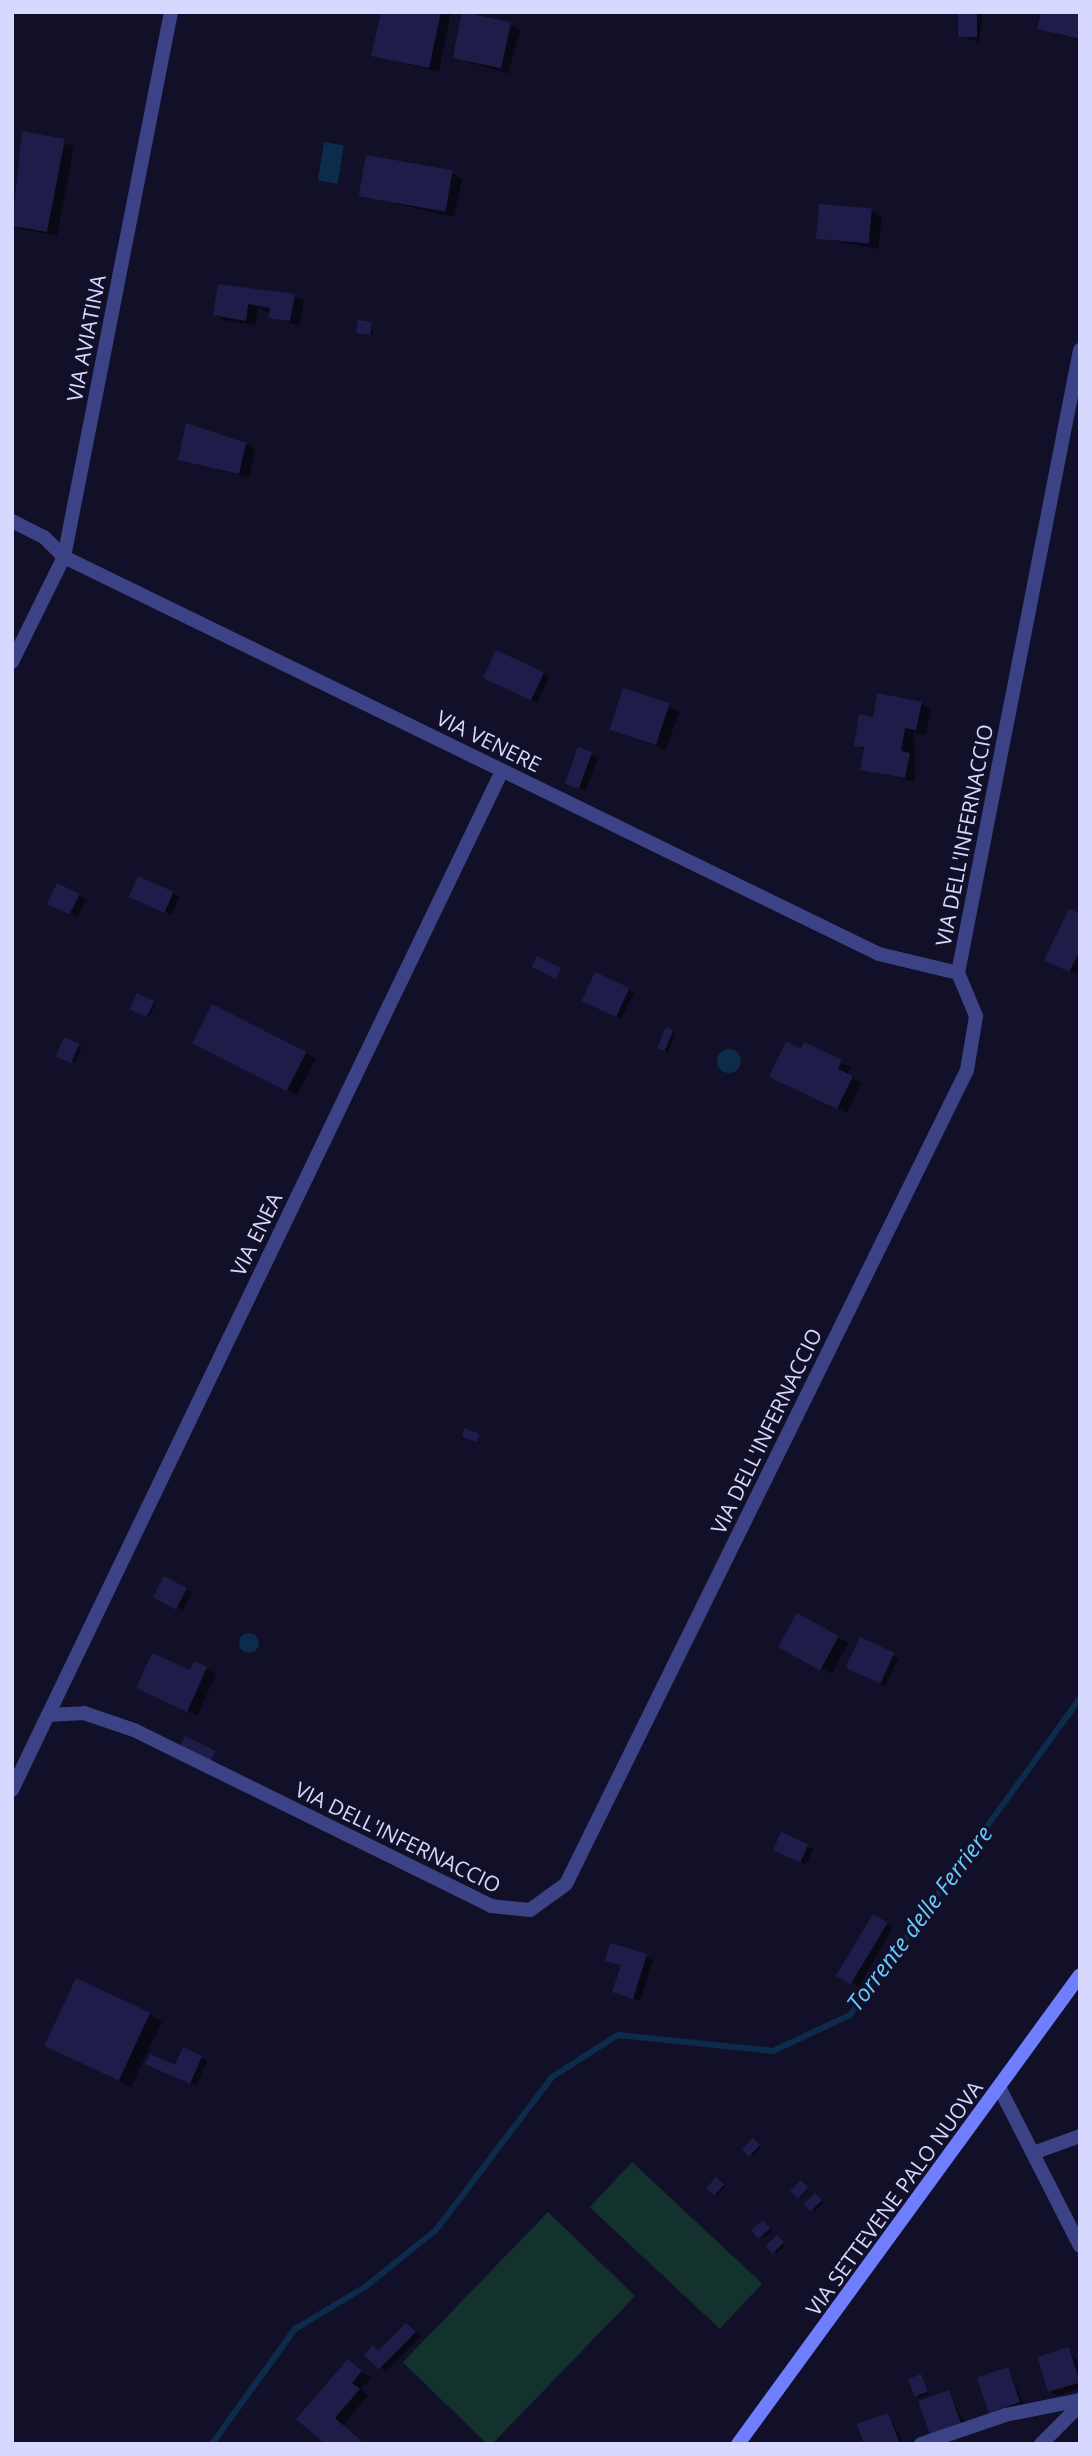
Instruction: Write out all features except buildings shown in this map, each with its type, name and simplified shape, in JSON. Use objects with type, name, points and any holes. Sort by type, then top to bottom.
[{"type":"main road","name":"VIA SETTEVENE PALO NUOVA","points":[[738,2444],[1000,2089],[1080,1975]]},
{"type":"street","name":"VIA AVIATINA","points":[[12,662],[64,557],[172,12]]},
{"type":"street","name":"VIA DELL'INFERNACCIO","points":[[48,1716],[84,1713],[114,1721],[491,1906],[523,1911],[555,1895],[575,1869],[967,1070],[976,1016],[958,973],[1080,350]]},
{"type":"street","name":"VIA VENERE","points":[[12,521],[44,537],[64,557],[879,954],[958,973]]},
{"type":"street","name":"VIA ENEA","points":[[48,1716],[502,771]]},
{"type":"street","points":[[12,1790],[48,1716]]},
{"type":"street","points":[[1000,2089],[1080,2246]]},
{"type":"street","points":[[1033,2153],[1080,2136]]},
{"type":"street","points":[[921,2444],[1004,2415],[1080,2402]]},
{"type":"street","points":[[1041,2444],[1080,2402]]},
{"type":"green space","points":[[632,2162],[762,2283],[720,2329],[590,2207]]},
{"type":"green space","points":[[548,2212],[635,2296],[492,2444],[487,2444],[403,2362]]},
{"type":"water","points":[[324,142],[344,145],[338,184],[318,181]]},
{"type":"water","points":[[724,1049],[734,1049],[741,1056],[741,1066],[734,1073],[724,1073],[717,1066],[717,1056]]},
{"type":"water","points":[[249,1633],[256,1636],[259,1643],[256,1650],[249,1653],[242,1650],[239,1643],[242,1636]]},
{"type":"waterway","name":"Torrente delle Ferriere","points":[[212,2444],[295,2329],[365,2287],[436,2230],[552,2077],[618,2035],[773,2051],[850,2015],[1080,1698]]}]
